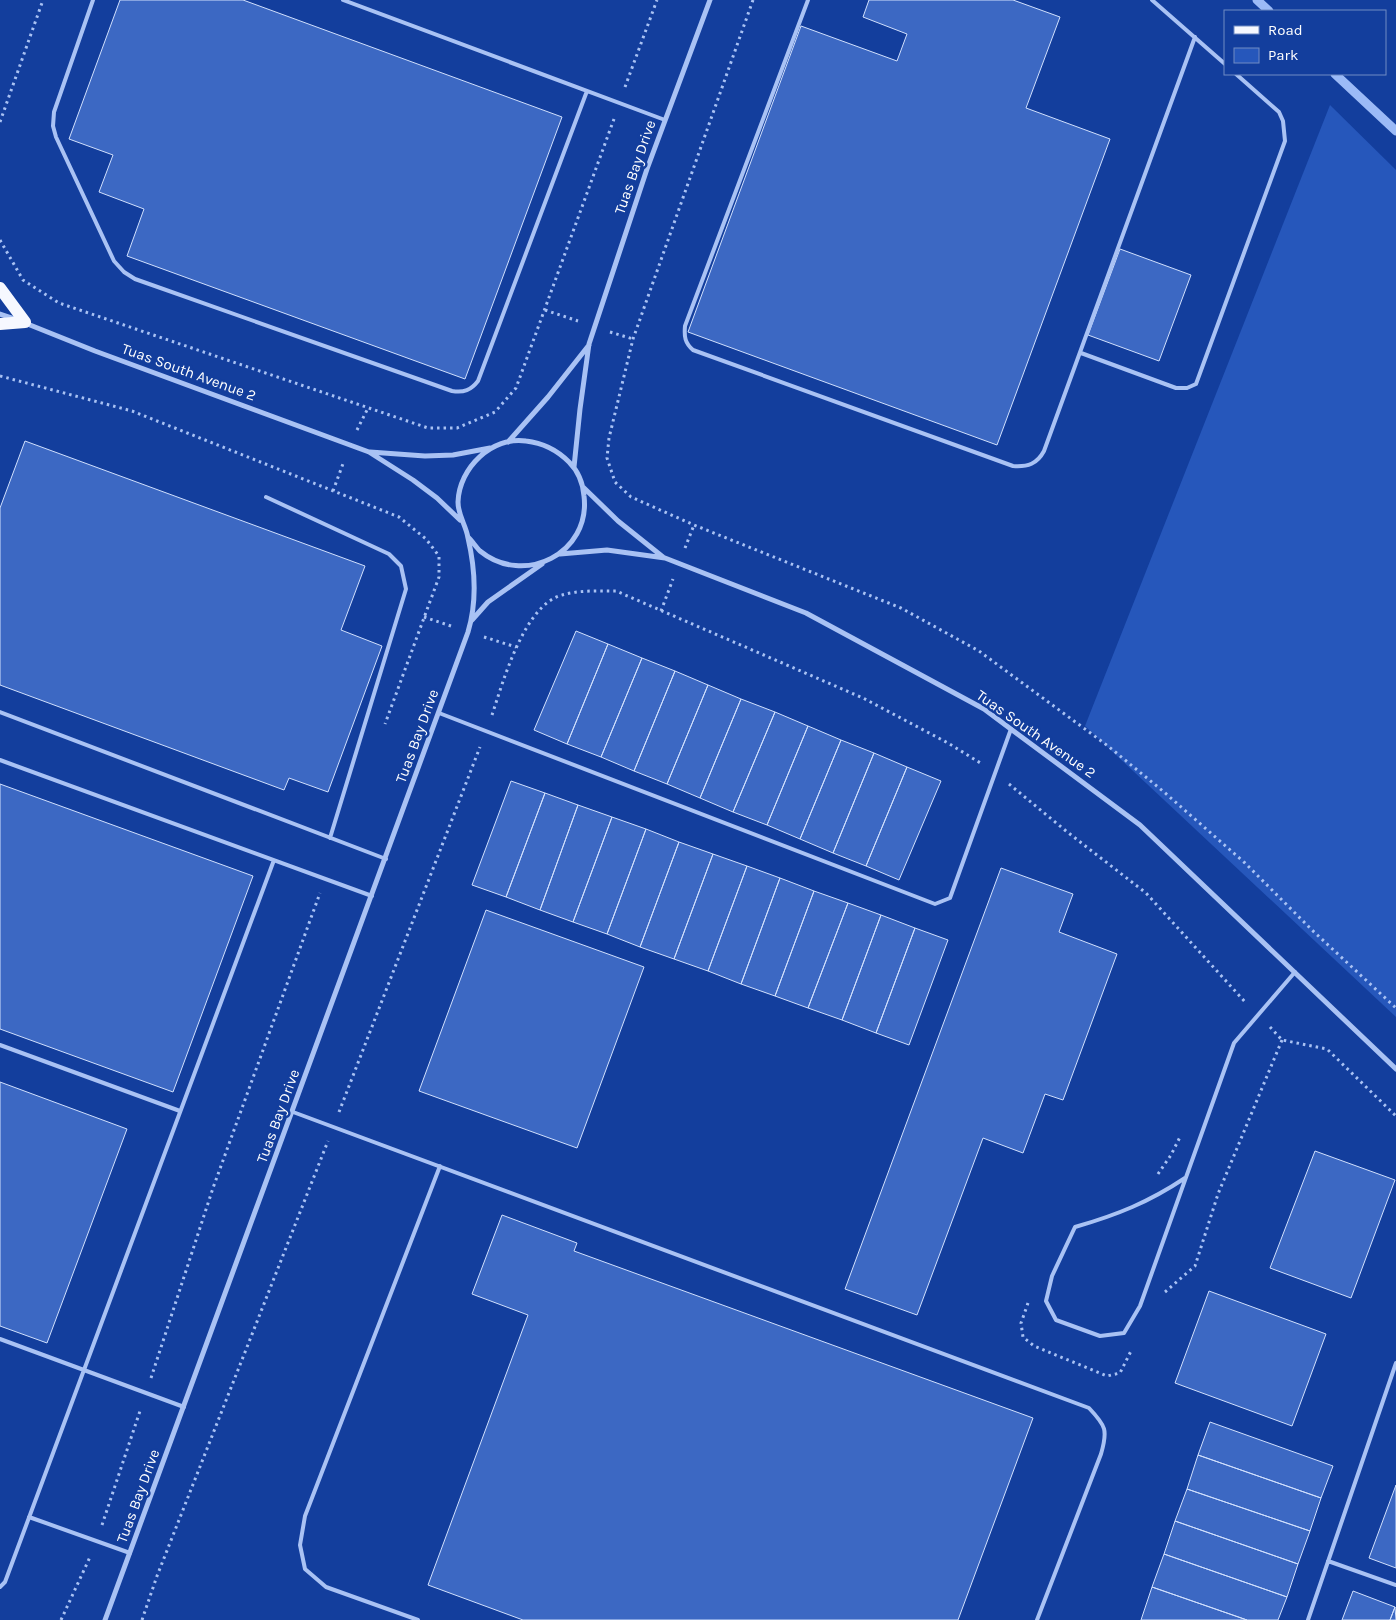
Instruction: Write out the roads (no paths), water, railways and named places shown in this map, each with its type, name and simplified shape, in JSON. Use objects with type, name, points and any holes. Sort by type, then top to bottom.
[{"type":"main road","points":[[0,288],[25,322]]},
{"type":"main road","points":[[0,324],[25,322]]},
{"type":"street","name":"Tuas Bay Drive","points":[[574,467],[589,344],[647,169],[710,0]]},
{"type":"street","name":"Tuas South Avenue 2","points":[[0,314],[369,452],[413,480],[437,498],[461,520]]},
{"type":"street","name":"Tuas Bay Drive","points":[[508,442],[548,397],[589,344]]},
{"type":"street","points":[[524,440],[541,443],[559,452],[574,467],[583,486],[585,507],[580,528],[572,542],[559,554],[545,562],[528,566],[511,565],[496,560],[480,551],[468,537],[461,520],[458,502],[461,484],[469,469],[479,457],[493,448],[508,442],[524,440]]},
{"type":"street","name":"Tuas South Avenue 2","points":[[369,452],[425,456],[493,448]]},
{"type":"street","name":"Tuas South Avenue 2","points":[[583,486],[618,521],[665,558]]},
{"type":"street","name":"Tuas Bay Drive","points":[[105,1620],[386,859],[472,620],[474,580],[468,537]]},
{"type":"street","name":"Tuas South Avenue 2","points":[[559,554],[607,550],[665,558],[806,613],[984,709],[1140,825],[1396,1068]]},
{"type":"street","name":"Tuas Bay Drive","points":[[472,620],[488,602],[545,562]]},
{"type":"lane","points":[[93,0],[54,112],[53,126],[56,137],[114,262],[135,279],[452,392],[461,393],[467,391],[478,381],[587,90]]},
{"type":"lane","points":[[343,0],[665,120]]},
{"type":"lane","points":[[808,0],[685,326],[686,344],[693,350],[1013,466],[1024,467],[1040,459],[1044,451],[1081,354],[1194,38]]},
{"type":"lane","points":[[1152,0],[1224,63]]},
{"type":"lane","points":[[1081,354],[1176,388],[1187,388],[1196,384],[1285,141],[1283,121],[1279,112],[1237,75]]},
{"type":"lane","points":[[266,497],[389,554],[401,566],[406,589],[330,838]]},
{"type":"lane","points":[[0,712],[386,859]]},
{"type":"lane","points":[[439,713],[935,904],[950,898],[1011,729]]},
{"type":"lane","points":[[0,760],[372,896]]},
{"type":"lane","points":[[0,1587],[5,1582],[274,860]]},
{"type":"lane","points":[[1185,1178],[1161,1194],[1112,1216],[1075,1227],[1052,1276],[1046,1301],[1056,1320],[1100,1336],[1124,1333],[1140,1306],[1234,1043],[1295,972]]},
{"type":"lane","points":[[0,1045],[180,1111]]},
{"type":"lane","points":[[293,1112],[1089,1408],[1102,1422],[1106,1437],[1037,1620]]},
{"type":"lane","points":[[418,1620],[326,1587],[305,1569],[300,1544],[305,1516],[440,1166]]},
{"type":"lane","points":[[0,1339],[184,1407]]},
{"type":"lane","points":[[1308,1620],[1396,1363]]},
{"type":"lane","points":[[29,1517],[130,1553]]},
{"type":"lane","points":[[1328,1561],[1396,1586]]},
{"type":"waterway","points":[[1257,0],[1268,10]]},
{"type":"waterway","points":[[1336,75],[1396,131]]}]
